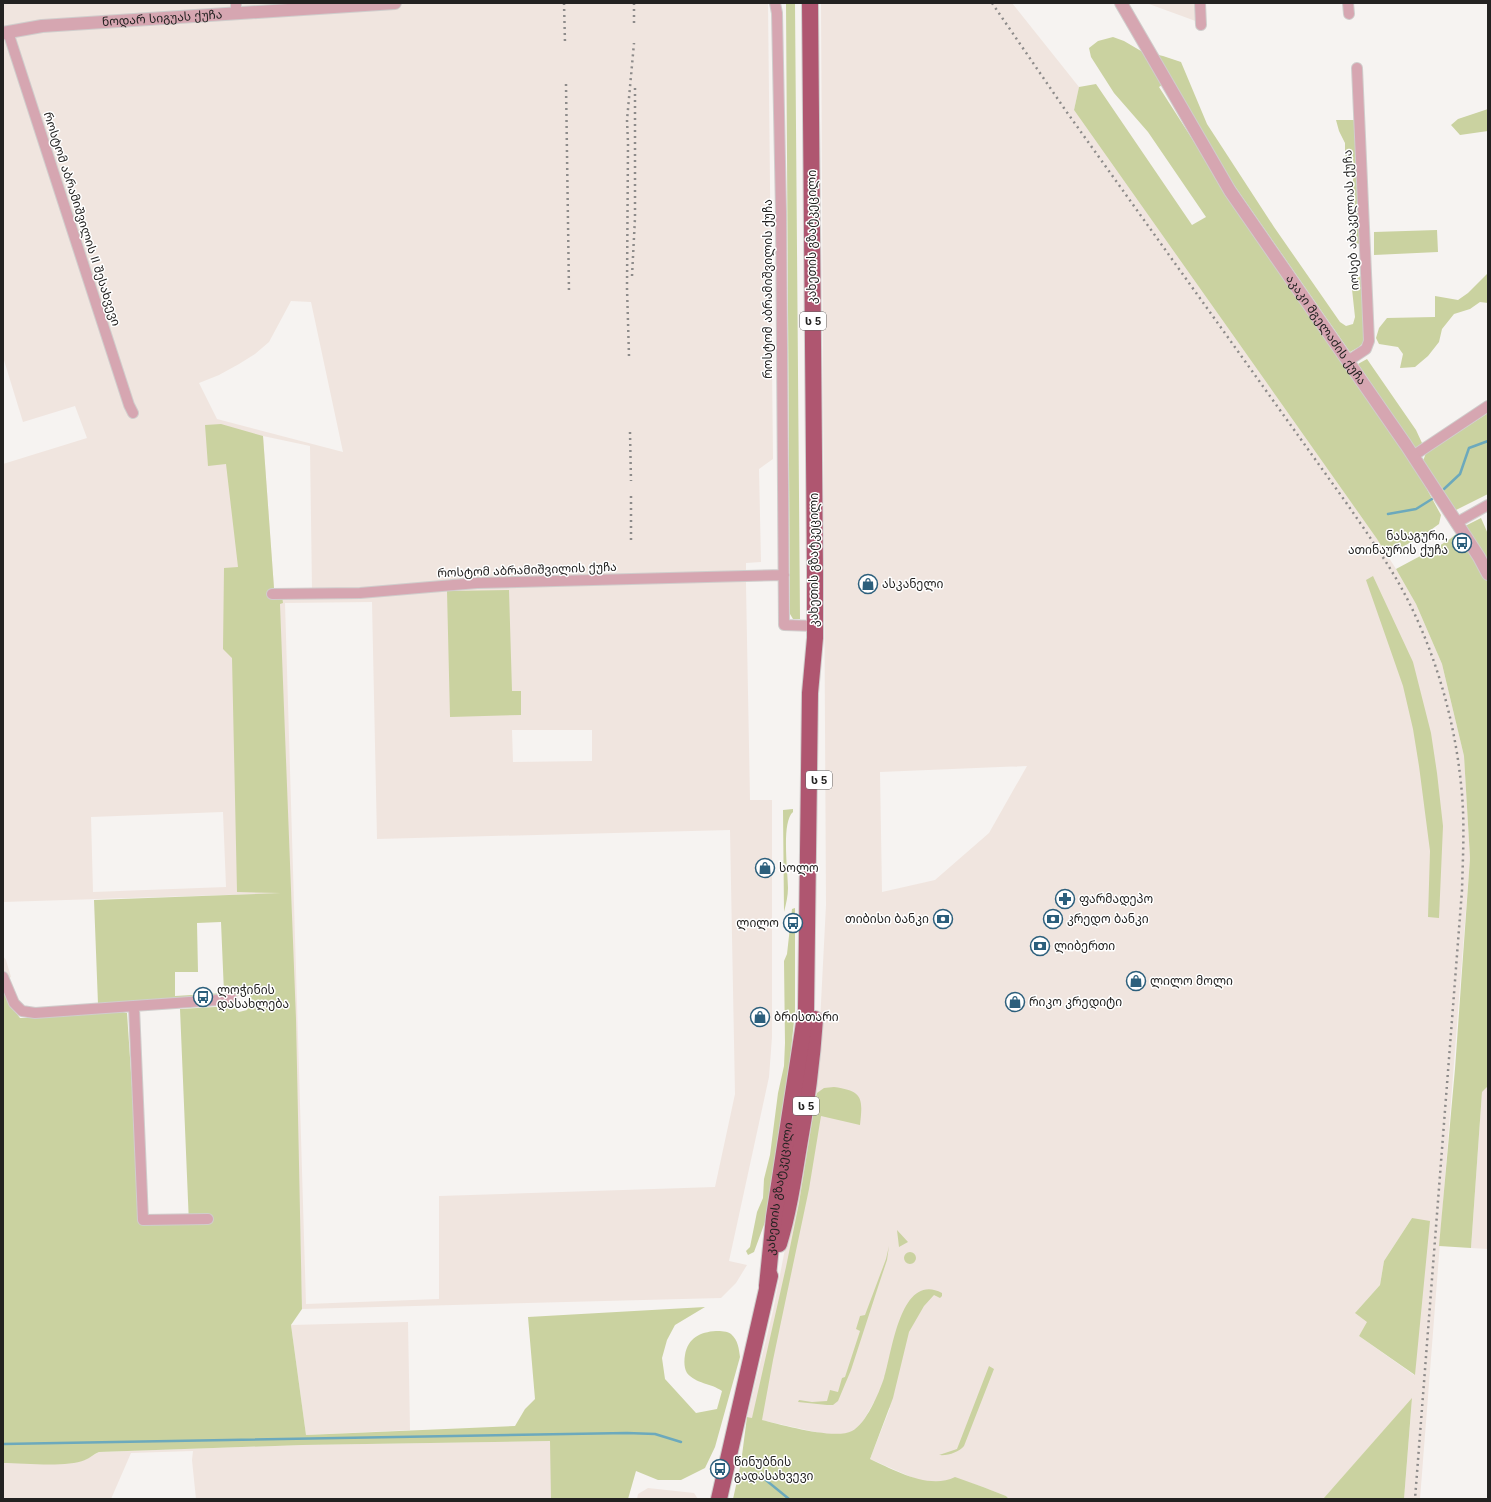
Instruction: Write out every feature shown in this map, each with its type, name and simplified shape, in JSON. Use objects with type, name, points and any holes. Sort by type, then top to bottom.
[{"type":"highway","name":"კახეთის გზატკეცილი","points":[[720,1499],[767,1286],[783,1232],[790,1201],[810,1079],[814,1036],[820,772],[820,694],[815,632],[810,3]]},
{"type":"street","name":"ნოდარ სიგუას ქუჩა","points":[[6,33],[42,26],[236,8],[394,3]]},
{"type":"street","name":"როსტომ აბრამიშვილის ქუჩა","points":[[775,3],[777,13],[781,212],[782,539],[784,625],[815,632]]},
{"type":"street","name":"აკაკი მგელაძის ქუჩა","points":[[1121,3],[1230,191],[1413,456],[1479,557],[1488,574]]},
{"type":"street","points":[[1200,3],[1201,25]]},
{"type":"street","points":[[1348,3],[1349,14]]},
{"type":"street","name":"როსტომ აბრამიშვილის II შესახვევი","points":[[6,33],[133,413]]},
{"type":"street","name":"იოსებ აბაკელიას ქუჩა","points":[[1348,361],[1366,349],[1369,341],[1357,68]]},
{"type":"street","points":[[1413,456],[1488,406]]},
{"type":"street","points":[[1456,523],[1488,505]]},
{"type":"street","name":"როსტომ აბრამიშვილის ქუჩა","points":[[272,594],[360,593],[479,583],[784,575]]},
{"type":"street","points":[[3,977],[14,1003],[22,1011],[35,1013],[232,999]]},
{"type":"street","points":[[134,1007],[143,1220],[208,1219]]},
{"type":"shaded area","points":[[3,3],[768,3],[773,459],[759,469],[761,562],[746,563],[746,585],[750,800],[772,800],[772,1037],[769,1077],[729,1261],[747,1265],[736,1283],[721,1298],[302,1309],[291,893],[3,902],[3,464],[87,438],[75,406],[23,422],[3,357]],"holes":[[[291,301],[311,302],[343,452],[217,419],[199,383],[219,375],[239,364],[255,354],[269,342]],[[263,436],[310,446],[312,590],[284,592],[274,588]],[[372,602],[377,839],[730,830],[735,1094],[715,1187],[439,1196],[439,1299],[306,1304],[285,603]],[[512,730],[592,730],[592,761],[513,762]],[[223,812],[226,887],[93,892],[91,817]]]},
{"type":"shaded area","name":"ლილო მოლი","points":[[821,3],[1012,3],[1079,87],[1074,110],[1377,539],[1416,604],[1442,664],[1464,756],[1470,858],[1420,1499],[1404,1499],[1412,1399],[1323,1499],[1009,1499],[1006,1496],[983,1487],[955,1478],[947,1481],[932,1482],[918,1480],[870,1459],[890,1408],[874,1402],[861,1425],[852,1432],[842,1435],[829,1435],[747,1417],[773,1311],[801,1166],[819,1042],[826,905]],"holes":[[[1027,766],[989,833],[935,880],[882,892],[880,772]],[[1412,1218],[1414,1375],[1359,1336],[1368,1322],[1356,1312],[1380,1285],[1384,1261]]]},
{"type":"shaded area","points":[[1148,3],[1200,3],[1201,23],[1149,4]]},
{"type":"shaded area","points":[[3,956],[6,960],[11,977],[3,981]]},
{"type":"shaded area","points":[[1488,1086],[1488,1249],[1471,1248],[1482,1092]]},
{"type":"shaded area","points":[[408,1322],[410,1430],[306,1435],[291,1325]]},
{"type":"shaded area","points":[[551,1441],[551,1499],[196,1499],[192,1460],[193,1451],[131,1453],[111,1499],[3,1499],[3,1463],[85,1460],[99,1452],[303,1445]]},
{"type":"shaded area","points":[[648,1488],[694,1493],[698,1499],[637,1499],[638,1494]]},
{"type":"green space","points":[[786,3],[795,3],[800,619],[793,619],[790,614]]},
{"type":"green space","points":[[1113,37],[1124,41],[1141,51],[1181,62],[1207,124],[1274,227],[1340,322],[1346,326],[1353,324],[1355,317],[1351,280],[1361,276],[1365,341],[1359,347],[1350,352],[1227,175],[1171,79],[1159,87],[1253,234],[1411,460],[1441,515],[1439,524],[1421,537],[1387,555],[1074,110],[1079,87],[1096,84],[1192,225],[1206,217],[1148,132],[1114,93],[1091,57],[1089,48],[1098,41]]},
{"type":"green space","points":[[1488,109],[1488,131],[1460,135],[1451,125],[1458,119]]},
{"type":"green space","points":[[1336,120],[1355,120],[1361,244],[1351,243],[1350,235],[1353,225],[1353,179],[1345,154],[1345,143],[1339,131]]},
{"type":"green space","points":[[1437,230],[1438,252],[1374,255],[1374,232]]},
{"type":"green space","points":[[1488,273],[1488,303],[1480,302],[1470,309],[1454,314],[1442,329],[1439,342],[1428,356],[1415,367],[1400,368],[1403,354],[1398,347],[1379,344],[1376,338],[1379,328],[1387,318],[1435,317],[1435,296],[1458,300],[1468,293]]},
{"type":"green space","points":[[1367,359],[1416,430],[1422,443],[1416,449],[1358,364]]},
{"type":"green space","points":[[1488,413],[1488,494],[1454,511],[1423,461],[1426,453]]},
{"type":"green space","points":[[221,424],[263,436],[274,588],[284,592],[282,596],[283,603],[280,604],[296,1019],[302,1309],[291,1325],[306,1435],[515,1426],[525,1409],[535,1399],[528,1317],[705,1307],[675,1325],[667,1340],[662,1358],[665,1379],[696,1413],[717,1409],[722,1391],[691,1377],[685,1369],[685,1355],[689,1344],[696,1337],[705,1333],[716,1331],[728,1332],[737,1342],[740,1357],[715,1447],[705,1468],[681,1480],[658,1480],[636,1471],[628,1499],[551,1499],[550,1441],[303,1445],[99,1452],[85,1460],[67,1464],[3,1463],[3,989],[10,1005],[20,1018],[113,1010],[127,1013],[141,1222],[189,1224],[180,1009],[232,1006],[239,1012],[247,1010],[250,1003],[250,995],[98,1004],[94,900],[281,893],[237,892],[232,658],[223,649],[224,568],[238,567],[226,464],[208,466],[205,425]],"holes":[[[221,922],[224,993],[175,996],[175,972],[198,972],[197,923]]]},
{"type":"green space","points":[[1481,518],[1488,534],[1488,1086],[1482,1092],[1471,1248],[1439,1246],[1455,1069],[1470,858],[1464,756],[1442,664],[1416,604],[1396,569],[1439,546],[1467,525]]},
{"type":"green space","points":[[1373,576],[1413,662],[1431,733],[1443,826],[1439,918],[1428,917],[1430,851],[1419,766],[1413,729],[1403,686],[1366,580]]},
{"type":"green space","points":[[509,590],[512,691],[521,691],[521,715],[450,717],[447,591]]},
{"type":"green space","points":[[793,809],[793,812],[789,817],[786,836],[788,888],[784,912],[783,810]]},
{"type":"green space","points":[[795,908],[795,1011],[788,1080],[768,1214],[754,1252],[748,1255],[746,1251],[750,1247],[757,1212],[763,1198],[764,1179],[770,1155],[778,1093],[784,1066],[784,961],[787,954],[792,909]]},
{"type":"green space","points":[[834,1087],[851,1091],[859,1097],[861,1102],[860,1125],[821,1116],[809,1189],[762,1420],[821,1433],[834,1434],[852,1431],[867,1415],[879,1392],[900,1318],[907,1304],[916,1294],[928,1289],[942,1293],[940,1298],[934,1295],[924,1306],[909,1332],[893,1398],[870,1459],[901,1473],[923,1480],[945,1480],[955,1477],[1006,1496],[1009,1499],[733,1499],[741,1463],[747,1417],[752,1418],[786,1267],[799,1203],[816,1097],[817,1093],[824,1088]]},
{"type":"green space","points":[[1412,1218],[1430,1221],[1415,1375],[1359,1336],[1367,1322],[1355,1313],[1380,1285],[1384,1261]]},
{"type":"green space","points":[[897,1230],[908,1242],[899,1247]]},
{"type":"green space","points":[[889,1246],[887,1260],[851,1370],[838,1401],[833,1405],[798,1402],[799,1400],[812,1402],[827,1401],[830,1390],[838,1392],[842,1378],[845,1377],[860,1331],[856,1329],[860,1316],[865,1315],[886,1259]]},
{"type":"green space","points":[[910,1252],[914,1254],[916,1258],[914,1262],[910,1264],[906,1262],[904,1258],[906,1254]]},
{"type":"green space","points":[[989,1366],[994,1369],[964,1446],[953,1453],[939,1455],[957,1449]]},
{"type":"green space","points":[[1412,1398],[1404,1499],[1323,1499]]},
{"type":"waterway","points":[[1444,489],[1460,474],[1469,448],[1488,441]]},
{"type":"waterway","points":[[1388,514],[1416,509],[1432,499]]},
{"type":"waterway","points":[[3,1444],[627,1433],[655,1434],[681,1442]]},
{"type":"waterway","points":[[762,1477],[789,1499]]},
{"type":"railway","points":[[564,3],[565,43]]},
{"type":"railway","points":[[634,3],[634,27]]},
{"type":"railway","points":[[992,3],[1066,111],[1345,501],[1378,550],[1410,603],[1440,679],[1458,758],[1463,810],[1462,890],[1415,1499]]},
{"type":"railway","points":[[629,356],[627,288],[627,120],[634,43]]},
{"type":"railway","points":[[566,84],[569,292]]},
{"type":"railway","points":[[632,276],[635,218],[635,88]]},
{"type":"railway","points":[[630,432],[631,481]]},
{"type":"railway","points":[[631,496],[631,541]]},
{"type":"place","name":"ნასაგური, ათინაურის ქუჩა","points":[[1462,543]]},
{"type":"place","name":"ასკანელი","points":[[868,584]]},
{"type":"place","name":"სოლო","points":[[765,868]]},
{"type":"place","name":"ფარმადეპო","points":[[1065,899]]},
{"type":"place","name":"თიბისი ბანკი","points":[[943,919]]},
{"type":"place","name":"კრედო ბანკი","points":[[1053,919]]},
{"type":"place","name":"ლილო","points":[[793,923]]},
{"type":"place","name":"ლიბერთი","points":[[1040,946]]},
{"type":"place","name":"ლილო მოლი","points":[[1136,981]]},
{"type":"place","name":"ლოჭინის დასახლება","points":[[203,997]]},
{"type":"place","name":"რიკო კრედიტი","points":[[1015,1002]]},
{"type":"place","name":"ბრისთარი","points":[[760,1017]]},
{"type":"place","name":"წინუბნის გადასახვევი","points":[[720,1469]]}]
